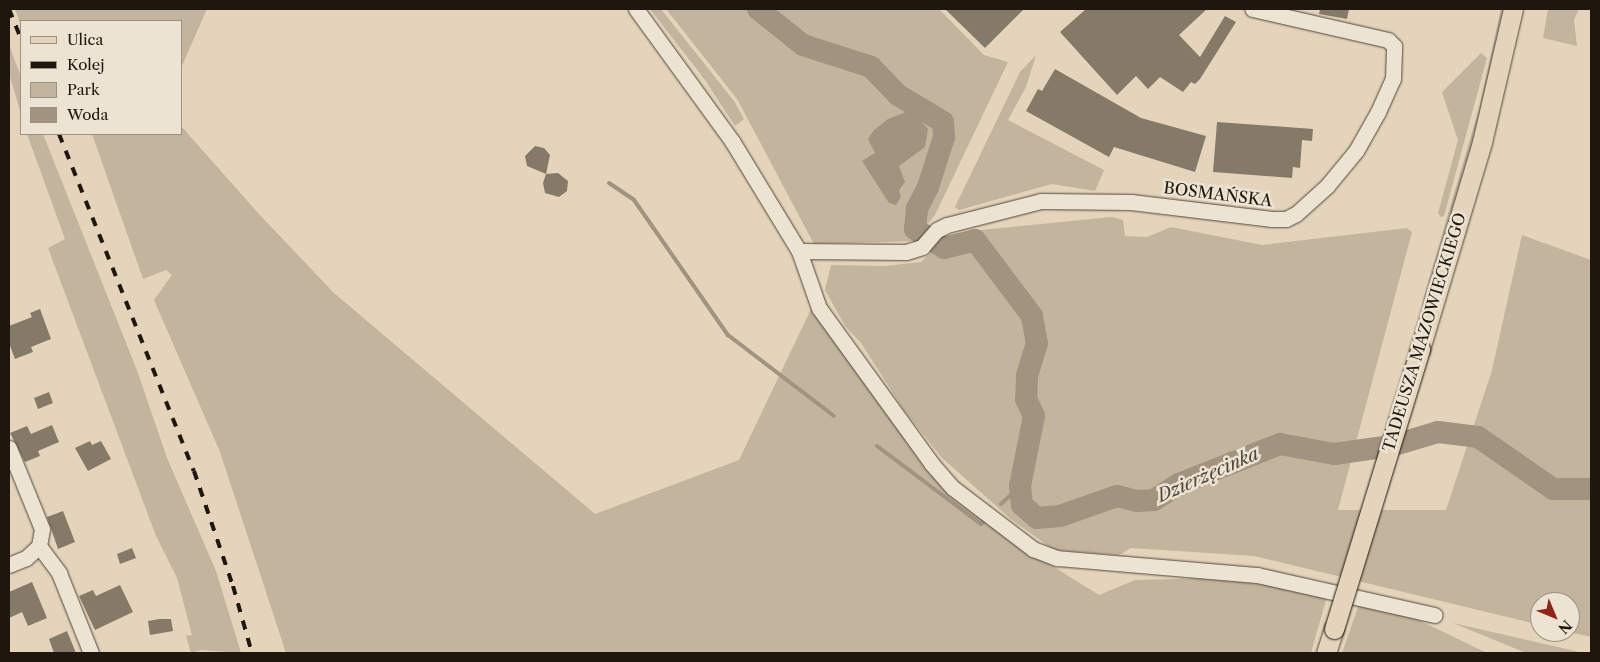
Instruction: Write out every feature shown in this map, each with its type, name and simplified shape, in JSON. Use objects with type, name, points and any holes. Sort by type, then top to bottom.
[{"type":"main road","name":"TADEUSZA MAZOWIECKIEGO","points":[[1326,653],[1482,142],[1513,9]]},
{"type":"street","points":[[636,9],[732,141],[799,252],[819,308],[939,474],[1040,553],[1057,558],[1257,575],[1435,615]]},
{"type":"street","name":"BOSMAŃSKA","points":[[799,252],[906,252],[922,247],[937,230],[996,211],[1040,201],[1077,199],[1181,207],[1272,219],[1286,218],[1296,214],[1327,186],[1356,151],[1374,120],[1393,79],[1394,46],[1388,40],[1253,9]]},
{"type":"street","points":[[9,448],[42,529],[39,546],[26,558],[9,565]]},
{"type":"street","points":[[39,546],[59,572],[91,653]]},
{"type":"green space","points":[[15,9],[207,9],[182,66],[182,20],[20,20],[20,22]]},
{"type":"green space","points":[[650,9],[661,9],[734,101],[744,119],[735,126],[705,80]]},
{"type":"green space","points":[[666,9],[939,9],[984,55],[1008,62],[935,215],[914,241],[814,244],[737,99]]},
{"type":"green space","points":[[1501,9],[1506,9],[1492,76],[1420,321],[1423,299],[1479,109]]},
{"type":"green space","points":[[1548,9],[1579,9],[1574,20],[1577,46],[1543,38]]},
{"type":"green space","points":[[9,45],[20,74],[20,111],[9,73]]},
{"type":"green space","points":[[1481,53],[1487,58],[1444,216],[1441,217],[1438,213],[1458,140],[1442,92]]},
{"type":"green space","points":[[1036,55],[1026,87],[1008,120],[1104,170],[1095,191],[1052,184],[959,210],[955,207],[1020,72]]},
{"type":"green space","points":[[182,127],[258,213],[334,293],[595,514],[739,460],[812,307],[927,471],[1006,537],[1099,595],[1135,580],[1255,577],[1328,593],[1311,653],[286,653],[220,452],[154,300],[172,275],[166,270],[143,279],[92,135],[182,135]]},
{"type":"green space","points":[[27,135],[43,135],[138,373],[167,458],[216,571],[241,653],[201,650],[191,653],[186,636],[192,635],[177,578],[156,536],[48,248],[65,239]]},
{"type":"green space","points":[[1112,217],[1123,220],[1125,236],[1147,237],[1171,227],[1262,245],[1407,228],[1412,232],[1338,510],[1446,510],[1492,370],[1522,235],[1591,260],[1591,637],[1580,634],[1580,592],[1530,592],[1530,623],[1254,556],[1131,548],[1119,555],[1054,550],[1012,520],[942,458],[903,409],[861,343],[845,326],[825,290],[831,265],[885,266],[921,262],[944,240],[981,230]]},
{"type":"green space","points":[[1359,604],[1404,613],[1487,653],[1342,653]]},
{"type":"green space","points":[[1453,623],[1584,653],[1526,653]]},
{"type":"water","points":[[911,110],[928,129],[925,147],[899,166],[905,182],[899,190],[901,197],[896,205],[889,203],[862,161],[875,153],[868,139],[874,130],[888,119]]},
{"type":"building","points":[[945,9],[1024,9],[985,48]]},
{"type":"building","points":[[1086,9],[1207,9],[1179,35],[1200,57],[1225,16],[1236,22],[1200,79],[1195,84],[1191,82],[1183,92],[1160,77],[1148,89],[1136,76],[1117,95],[1060,32]]},
{"type":"building","points":[[1320,9],[1349,9],[1347,19],[1319,14]]},
{"type":"building","points":[[1055,69],[1141,118],[1206,136],[1195,172],[1114,147],[1109,157],[1026,111],[1038,89],[1042,91]]},
{"type":"building","points":[[1217,122],[1313,129],[1312,141],[1302,140],[1300,168],[1293,167],[1292,178],[1213,172]]},
{"type":"building","points":[[535,146],[544,148],[550,155],[546,174],[527,166],[525,156]]},
{"type":"building","points":[[558,173],[568,181],[567,191],[559,197],[545,193],[543,183],[546,174]]},
{"type":"building","points":[[40,309],[51,339],[31,347],[33,352],[15,359],[9,343],[9,326],[32,317],[30,313]]},
{"type":"building","points":[[49,392],[53,403],[38,409],[34,398]]},
{"type":"building","points":[[52,425],[59,442],[38,451],[40,456],[25,462],[10,433],[27,426],[31,434]]},
{"type":"building","points":[[90,441],[92,445],[101,441],[111,459],[88,471],[75,448]]},
{"type":"building","points":[[63,511],[75,542],[58,549],[47,517]]},
{"type":"building","points":[[132,548],[136,558],[120,564],[117,554]]},
{"type":"building","points":[[32,582],[47,618],[28,626],[22,612],[9,618],[9,592]]},
{"type":"building","points":[[120,585],[133,612],[95,630],[79,596],[93,590],[96,596]]},
{"type":"building","points":[[171,619],[173,631],[150,635],[148,621]]},
{"type":"building","points":[[67,631],[76,653],[54,653],[49,639]]},
{"type":"waterway","name":"Dzierżęcinka","points":[[758,9],[803,45],[871,67],[898,95],[943,122],[944,137],[928,187],[917,209],[915,229],[944,248],[975,240],[1032,316],[1037,343],[1027,376],[1026,399],[1034,416],[1020,486],[1022,505],[1037,518],[1060,516],[1117,496],[1137,501],[1154,500],[1179,484],[1280,444],[1334,454],[1391,446],[1438,432],[1478,437],[1553,489],[1591,489]]},
{"type":"waterway","points":[[609,183],[634,200],[728,335],[834,416]]},
{"type":"waterway","points":[[877,446],[981,524],[987,518]]},
{"type":"waterway","points":[[1001,504],[1020,486]]},
{"type":"railway","points":[[9,9],[20,36]]},
{"type":"railway","points":[[59,135],[194,471],[233,586],[252,653]]}]
